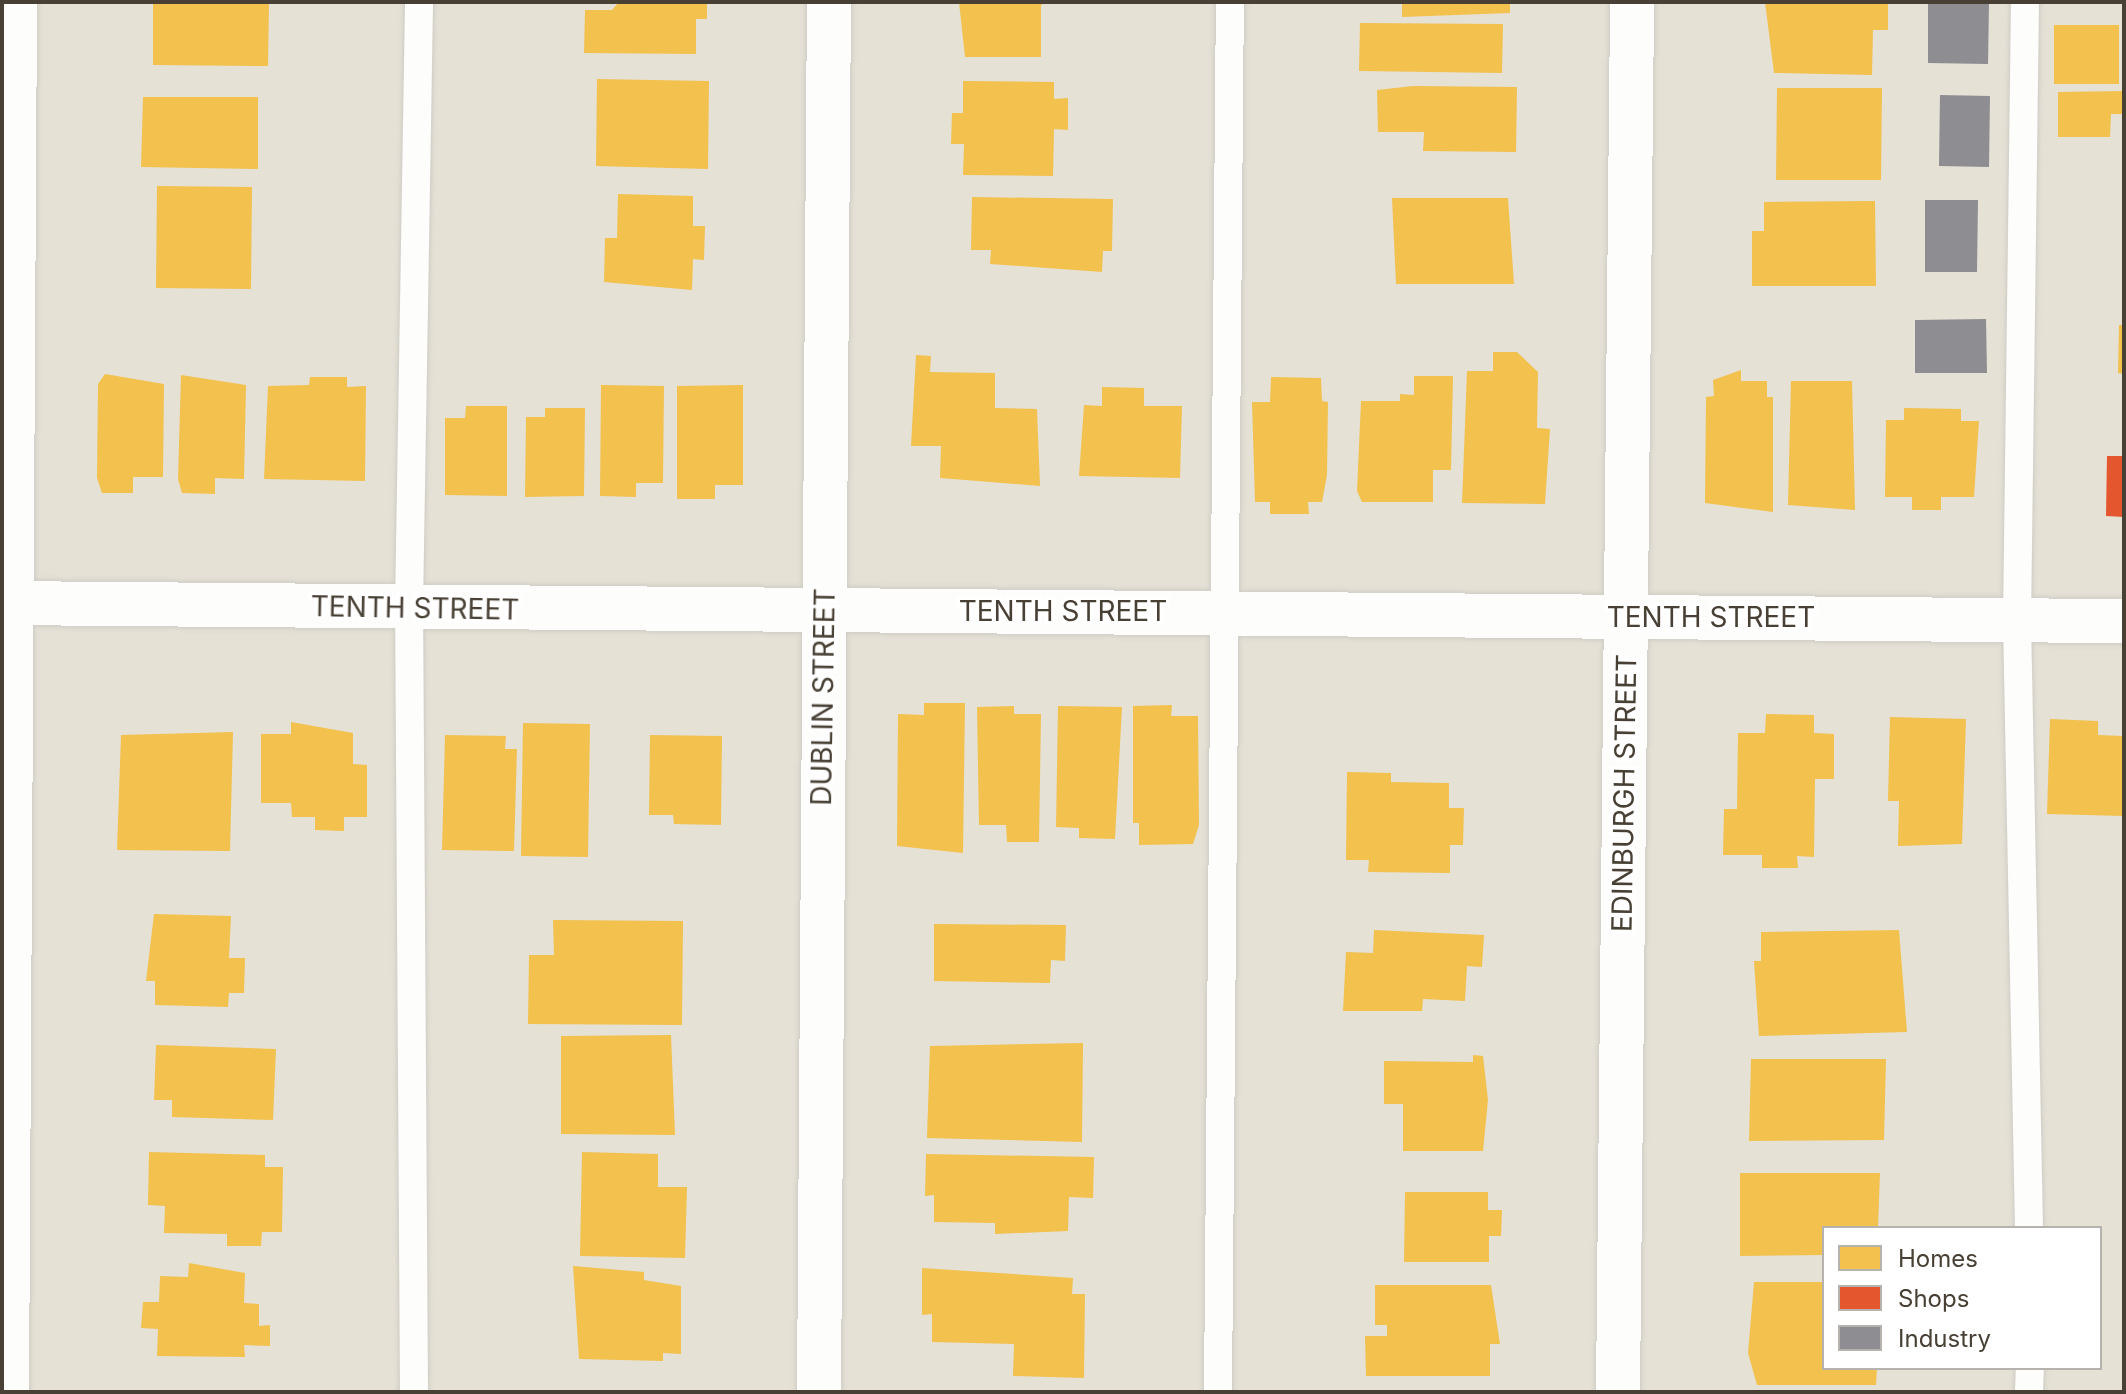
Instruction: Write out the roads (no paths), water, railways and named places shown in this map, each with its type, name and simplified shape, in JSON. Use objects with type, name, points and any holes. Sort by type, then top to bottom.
[{"type":"street","points":[[7,1392],[6,603],[15,2]]},
{"type":"street","name":"DUBLIN STREET","points":[[819,1392],[829,2]]},
{"type":"street","name":"EDINBURGH STREET","points":[[1618,1392],[1632,2]]},
{"type":"street","name":"TENTH STREET","points":[[6,603],[2124,621]]},
{"type":"lane","points":[[414,1392],[409,607],[419,2]]},
{"type":"lane","points":[[1218,1392],[1221,611],[1230,2]]},
{"type":"lane","points":[[2025,2],[2017,620],[2029,1226]]},
{"type":"lane","points":[[2029,1392],[2030,1370]]}]
